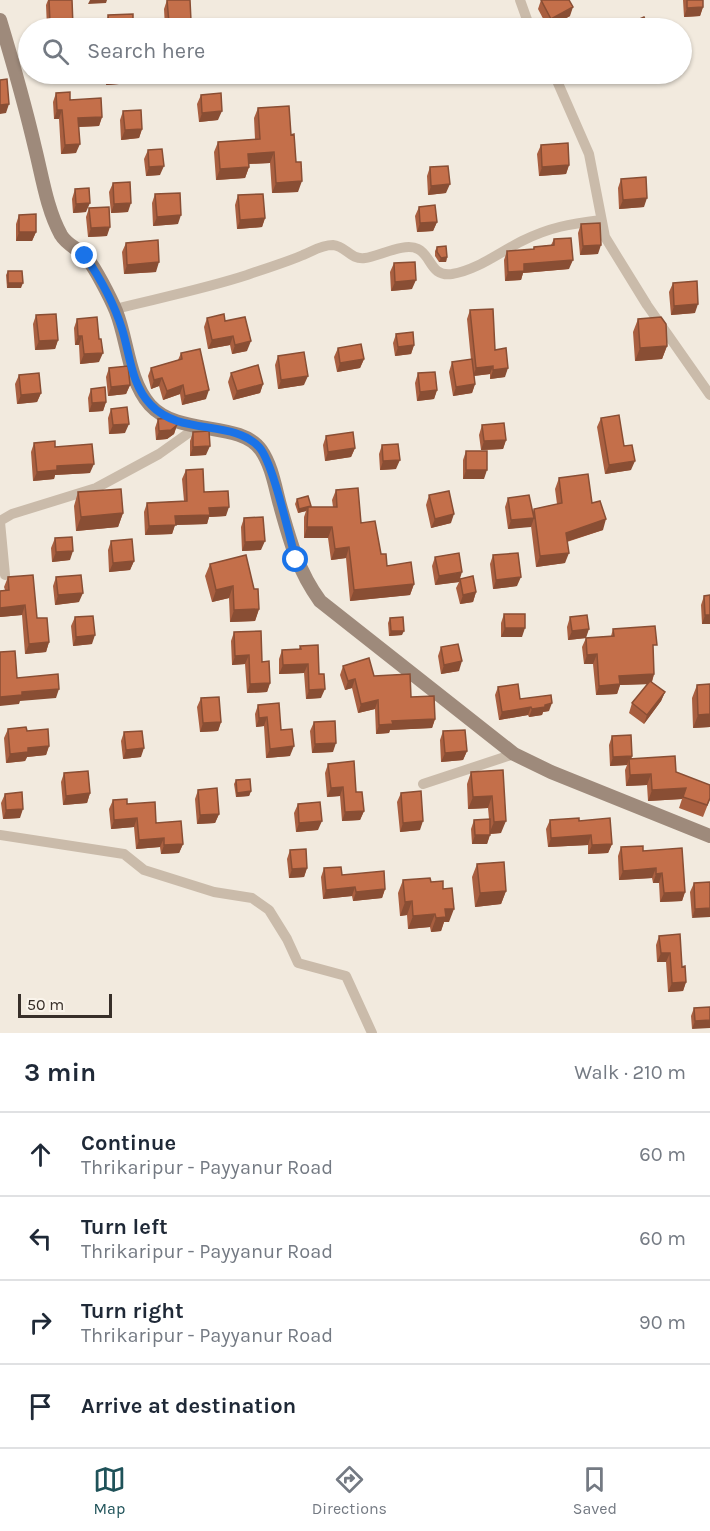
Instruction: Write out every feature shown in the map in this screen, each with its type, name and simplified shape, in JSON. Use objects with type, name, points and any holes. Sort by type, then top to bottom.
[{"type":"main road","points":[[0,20],[18,79]]},
{"type":"main road","points":[[19,84],[46,190],[62,235],[72,248],[85,256],[115,309],[139,388],[150,405],[164,417],[197,428],[222,430],[243,436],[259,447],[268,461],[296,560],[320,601],[513,754],[551,772],[710,836]]},
{"type":"street","points":[[520,0],[526,18]]},
{"type":"street","points":[[558,84],[589,154],[605,237],[628,276],[710,395]]},
{"type":"street","points":[[115,309],[244,276],[303,255],[318,247],[331,245],[339,246],[355,258],[364,258],[408,247],[419,250],[438,272],[456,273],[469,269],[560,225],[601,220]]},
{"type":"street","points":[[5,575],[0,522],[12,514],[96,488],[159,454],[197,428]]},
{"type":"street","points":[[423,784],[513,754]]},
{"type":"street","points":[[0,835],[124,855],[144,870],[214,892],[252,898],[269,910],[287,939],[298,963],[346,976],[372,1033]]},
{"type":"building","points":[[49,0],[72,0],[73,18],[50,18]]},
{"type":"building","points":[[167,0],[190,0],[191,18],[169,18]]},
{"type":"building","points":[[541,0],[569,0],[573,7],[550,18]]},
{"type":"building","points":[[687,0],[703,0],[703,7],[687,8]]},
{"type":"building","points":[[133,14],[133,18],[108,18],[108,15]]},
{"type":"building","points":[[7,79],[9,104],[0,105],[0,80]]},
{"type":"building","points":[[70,92],[70,100],[101,98],[102,117],[78,118],[80,144],[65,145],[62,110],[57,110],[56,93]]},
{"type":"building","points":[[221,93],[222,111],[202,113],[201,95]]},
{"type":"building","points":[[289,106],[291,135],[294,134],[296,162],[301,162],[302,181],[276,183],[274,152],[248,154],[249,167],[220,169],[218,142],[260,139],[258,108]]},
{"type":"building","points":[[141,110],[142,129],[125,130],[123,111]]},
{"type":"building","points":[[568,143],[569,165],[542,167],[541,145]]},
{"type":"building","points":[[162,149],[164,166],[149,167],[148,150]]},
{"type":"building","points":[[448,166],[450,184],[431,186],[430,167]]},
{"type":"building","points":[[646,177],[647,198],[623,200],[621,179]]},
{"type":"building","points":[[130,182],[131,203],[114,204],[113,183]]},
{"type":"building","points":[[89,188],[90,203],[76,204],[75,189]]},
{"type":"building","points":[[180,193],[181,215],[157,217],[155,194]]},
{"type":"building","points":[[263,194],[265,218],[240,220],[238,195]]},
{"type":"building","points":[[435,205],[437,222],[420,223],[419,207]]},
{"type":"building","points":[[109,207],[110,227],[91,228],[89,208]]},
{"type":"building","points":[[36,214],[36,232],[19,232],[19,215]]},
{"type":"building","points":[[600,223],[601,245],[583,246],[581,224]]},
{"type":"building","points":[[571,238],[573,260],[524,264],[524,271],[508,272],[507,251],[554,245],[554,239]]},
{"type":"building","points":[[158,240],[159,262],[127,265],[126,243]]},
{"type":"building","points":[[446,246],[447,257],[441,258],[437,247]]},
{"type":"building","points":[[415,262],[416,280],[395,282],[394,263]]},
{"type":"building","points":[[8,271],[22,271],[23,283],[8,283]]},
{"type":"building","points":[[697,281],[698,304],[674,306],[673,283]]},
{"type":"building","points":[[493,309],[495,350],[506,348],[508,368],[493,370],[493,366],[476,368],[470,310]]},
{"type":"building","points":[[56,314],[58,340],[39,341],[36,315]]},
{"type":"building","points":[[224,314],[225,321],[245,317],[251,341],[235,345],[233,336],[212,340],[207,318]]},
{"type":"building","points":[[97,317],[103,353],[84,354],[82,336],[78,336],[77,319]]},
{"type":"building","points":[[661,317],[666,324],[667,346],[640,348],[638,319]]},
{"type":"building","points":[[413,332],[414,345],[398,347],[396,334]]},
{"type":"building","points":[[361,344],[364,359],[340,363],[338,348]]},
{"type":"building","points":[[200,349],[209,390],[185,396],[183,385],[167,391],[162,378],[154,380],[151,368],[182,359],[181,353]]},
{"type":"building","points":[[304,352],[308,376],[281,380],[278,356]]},
{"type":"building","points":[[472,359],[475,384],[456,387],[452,362]]},
{"type":"building","points":[[258,365],[263,384],[237,391],[231,373]]},
{"type":"building","points":[[128,366],[130,385],[111,387],[109,368]]},
{"type":"building","points":[[435,372],[437,390],[420,392],[418,373]]},
{"type":"building","points":[[39,373],[41,393],[21,395],[19,375]]},
{"type":"building","points":[[105,387],[106,402],[92,403],[91,389]]},
{"type":"building","points":[[127,407],[129,424],[113,425],[111,409]]},
{"type":"building","points":[[619,415],[624,446],[632,445],[635,461],[609,465],[601,418]]},
{"type":"building","points":[[171,418],[177,421],[177,425],[171,430],[159,431],[158,419]]},
{"type":"building","points":[[504,423],[506,440],[484,441],[482,425]]},
{"type":"building","points":[[209,431],[210,446],[193,447],[193,432]]},
{"type":"building","points":[[353,432],[355,448],[328,452],[326,436]]},
{"type":"building","points":[[55,441],[55,447],[92,444],[94,464],[57,466],[57,470],[37,472],[34,443]]},
{"type":"building","points":[[398,444],[400,460],[383,461],[382,445]]},
{"type":"building","points":[[466,451],[487,451],[487,470],[466,470]]},
{"type":"building","points":[[203,469],[204,492],[228,491],[229,507],[209,508],[210,515],[175,516],[176,525],[149,526],[147,503],[187,501],[186,470]]},
{"type":"building","points":[[588,474],[592,503],[600,501],[606,519],[566,533],[569,553],[540,556],[534,509],[562,503],[559,478]]},
{"type":"building","points":[[358,488],[361,523],[375,521],[381,554],[386,554],[387,566],[411,562],[414,584],[354,590],[349,547],[335,549],[332,527],[307,527],[308,507],[337,507],[336,490]]},
{"type":"building","points":[[121,489],[123,513],[81,517],[78,492]]},
{"type":"building","points":[[449,491],[454,514],[435,519],[429,495]]},
{"type":"building","points":[[529,495],[534,518],[511,520],[508,498]]},
{"type":"building","points":[[308,496],[311,506],[299,509],[297,499]]},
{"type":"building","points":[[263,517],[265,541],[245,542],[244,518]]},
{"type":"building","points":[[72,537],[73,551],[56,552],[55,538]]},
{"type":"building","points":[[132,539],[134,561],[113,563],[111,541]]},
{"type":"building","points":[[459,553],[462,572],[439,576],[435,557]]},
{"type":"building","points":[[518,553],[521,577],[496,580],[493,555]]},
{"type":"building","points":[[246,555],[254,589],[258,589],[259,609],[234,610],[233,586],[216,590],[210,564]]},
{"type":"building","points":[[33,575],[37,618],[47,618],[49,642],[29,644],[25,605],[0,608],[0,591],[9,590],[8,577]]},
{"type":"building","points":[[81,575],[83,593],[58,595],[56,577]]},
{"type":"building","points":[[473,576],[476,592],[463,595],[460,579]]},
{"type":"building","points":[[710,595],[710,615],[705,615],[704,596]]},
{"type":"building","points":[[504,614],[525,614],[525,628],[505,628]]},
{"type":"building","points":[[587,615],[589,629],[572,631],[570,617]]},
{"type":"building","points":[[93,616],[95,635],[76,637],[75,617]]},
{"type":"building","points":[[403,617],[404,631],[391,631],[390,618]]},
{"type":"building","points":[[655,626],[657,645],[653,645],[654,674],[619,676],[620,684],[599,686],[597,654],[587,655],[586,638],[614,636],[613,629]]},
{"type":"building","points":[[261,631],[262,662],[269,661],[270,683],[250,684],[249,655],[235,656],[234,632]]},
{"type":"building","points":[[458,644],[462,661],[444,665],[441,647]]},
{"type":"building","points":[[318,645],[319,674],[324,674],[325,689],[309,690],[308,664],[283,665],[282,650]]},
{"type":"building","points":[[15,651],[17,678],[58,674],[59,689],[22,692],[22,695],[0,697],[0,652]]},
{"type":"building","points":[[369,658],[374,676],[410,674],[411,697],[434,696],[435,719],[392,721],[393,724],[379,725],[378,700],[361,704],[355,679],[348,681],[343,666]]},
{"type":"building","points":[[650,681],[665,692],[647,715],[632,703]]},
{"type":"building","points":[[518,684],[520,699],[551,695],[552,703],[545,707],[502,712],[498,687]]},
{"type":"building","points":[[710,684],[710,714],[698,715],[697,685]]},
{"type":"building","points":[[219,697],[221,722],[203,723],[201,698]]},
{"type":"building","points":[[279,703],[281,730],[292,729],[294,746],[270,749],[267,717],[259,718],[258,705]]},
{"type":"building","points":[[335,721],[336,743],[315,744],[314,722]]},
{"type":"building","points":[[26,727],[27,731],[48,729],[49,746],[28,748],[28,752],[10,754],[8,729]]},
{"type":"building","points":[[465,730],[467,751],[445,753],[443,731]]},
{"type":"building","points":[[142,731],[144,748],[126,750],[124,732]]},
{"type":"building","points":[[631,735],[632,756],[613,757],[612,736]]},
{"type":"building","points":[[675,756],[676,772],[710,785],[710,798],[707,805],[683,797],[686,788],[652,790],[651,774],[630,775],[629,759]]},
{"type":"building","points":[[354,761],[356,792],[362,792],[364,811],[345,812],[343,787],[331,788],[328,764]]},
{"type":"building","points":[[503,770],[506,821],[494,822],[492,796],[473,797],[471,772]]},
{"type":"building","points":[[88,771],[90,793],[66,796],[64,773]]},
{"type":"building","points":[[250,779],[251,791],[237,793],[236,780]]},
{"type":"building","points":[[217,788],[219,814],[200,815],[198,790]]},
{"type":"building","points":[[421,791],[423,821],[403,823],[401,793]]},
{"type":"building","points":[[22,792],[23,809],[6,810],[5,794]]},
{"type":"building","points":[[127,799],[127,804],[155,802],[156,823],[181,821],[183,844],[164,845],[164,838],[139,840],[137,818],[114,820],[113,800]]},
{"type":"building","points":[[320,802],[322,821],[299,823],[298,804]]},
{"type":"building","points":[[579,818],[579,821],[610,818],[612,844],[592,845],[591,835],[551,838],[550,820]]},
{"type":"building","points":[[490,819],[490,835],[475,835],[474,820]]},
{"type":"building","points":[[643,846],[643,851],[682,848],[685,892],[664,893],[662,873],[656,874],[656,868],[623,871],[621,847]]},
{"type":"building","points":[[306,849],[307,868],[292,869],[290,850]]},
{"type":"building","points":[[504,862],[506,891],[480,893],[477,864]]},
{"type":"building","points":[[341,867],[342,875],[384,871],[385,889],[356,892],[355,887],[326,890],[324,868]]},
{"type":"building","points":[[430,878],[431,882],[443,881],[443,889],[452,888],[454,909],[445,909],[446,917],[436,918],[435,914],[413,916],[412,901],[405,902],[403,880]]},
{"type":"building","points":[[710,882],[710,908],[695,909],[694,883]]},
{"type":"building","points":[[680,934],[682,967],[685,966],[686,982],[672,983],[670,953],[661,953],[659,936]]},
{"type":"building","points":[[710,1007],[710,1020],[695,1021],[694,1008]]},
{"type":"route","points":[[85,256],[115,309],[139,388],[150,405],[164,417],[197,428],[222,430],[243,436],[259,447],[268,461],[296,560]]}]
